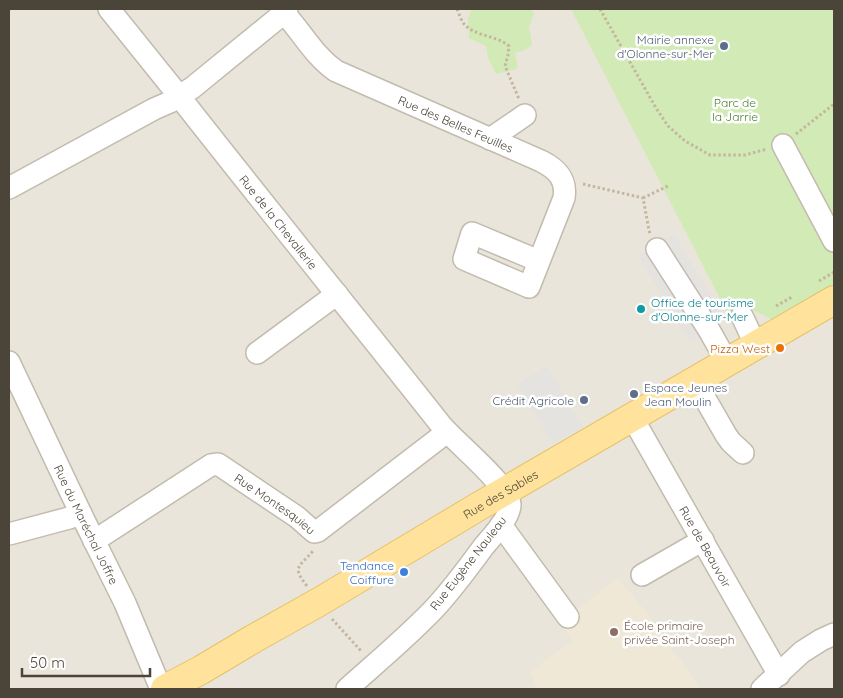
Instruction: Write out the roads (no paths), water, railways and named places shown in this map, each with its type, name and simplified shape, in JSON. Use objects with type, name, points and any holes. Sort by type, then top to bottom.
[{"type":"main road","name":"Rue des Sables","points":[[166,689],[505,492],[572,443],[632,417],[834,300]]},
{"type":"street","name":"Rue de la Chevallerie","points":[[109,9],[447,432],[496,480],[505,492]]},
{"type":"street","points":[[9,188],[170,102],[192,88],[286,11]]},
{"type":"street","name":"Rue des Belles Feuilles","points":[[286,11],[325,64],[336,71],[551,166],[562,179],[565,190],[564,198],[539,261]]},
{"type":"street","points":[[490,139],[526,115]]},
{"type":"street","points":[[783,145],[834,241]]},
{"type":"street","points":[[657,249],[709,330],[727,362]]},
{"type":"street","points":[[257,353],[337,294]]},
{"type":"street","points":[[742,316],[756,346]]},
{"type":"street","name":"Rue du Maréchal Joffre","points":[[9,362],[80,514],[125,603],[161,689]]},
{"type":"street","points":[[695,381],[726,435],[743,453]]},
{"type":"street","name":"Rue de Beauvoir","points":[[632,417],[779,675]]},
{"type":"street","name":"Rue Montesquieu","points":[[94,541],[211,465],[218,464],[297,517],[314,532],[318,532],[447,432]]},
{"type":"street","name":"Rue Eugène Nauleau","points":[[347,689],[433,610],[446,595],[501,525],[508,513],[510,505],[505,492]]},
{"type":"street","points":[[9,534],[80,514]]},
{"type":"street","points":[[501,525],[568,616]]},
{"type":"street","points":[[642,575],[703,540]]},
{"type":"street","points":[[762,689],[802,652],[834,634]]},
{"type":"place","name":"Mairie annexe d'Olonne-sur-Mer","points":[[724,46]]},
{"type":"place","name":"Office de tourisme d'Olonne-sur-Mer","points":[[641,309]]},
{"type":"place","name":"Pizza West","points":[[780,348]]},
{"type":"place","name":"Espace Jeunes Jean Moulin","points":[[634,394]]},
{"type":"place","name":"Crédit Agricole","points":[[584,400]]},
{"type":"place","name":"Tendance Coiffure","points":[[404,572]]},
{"type":"place","name":"École primaire privée Saint-Joseph","points":[[614,632]]},
{"type":"park label","name":"Parc de la Jarrie","points":[[735,109]]}]
